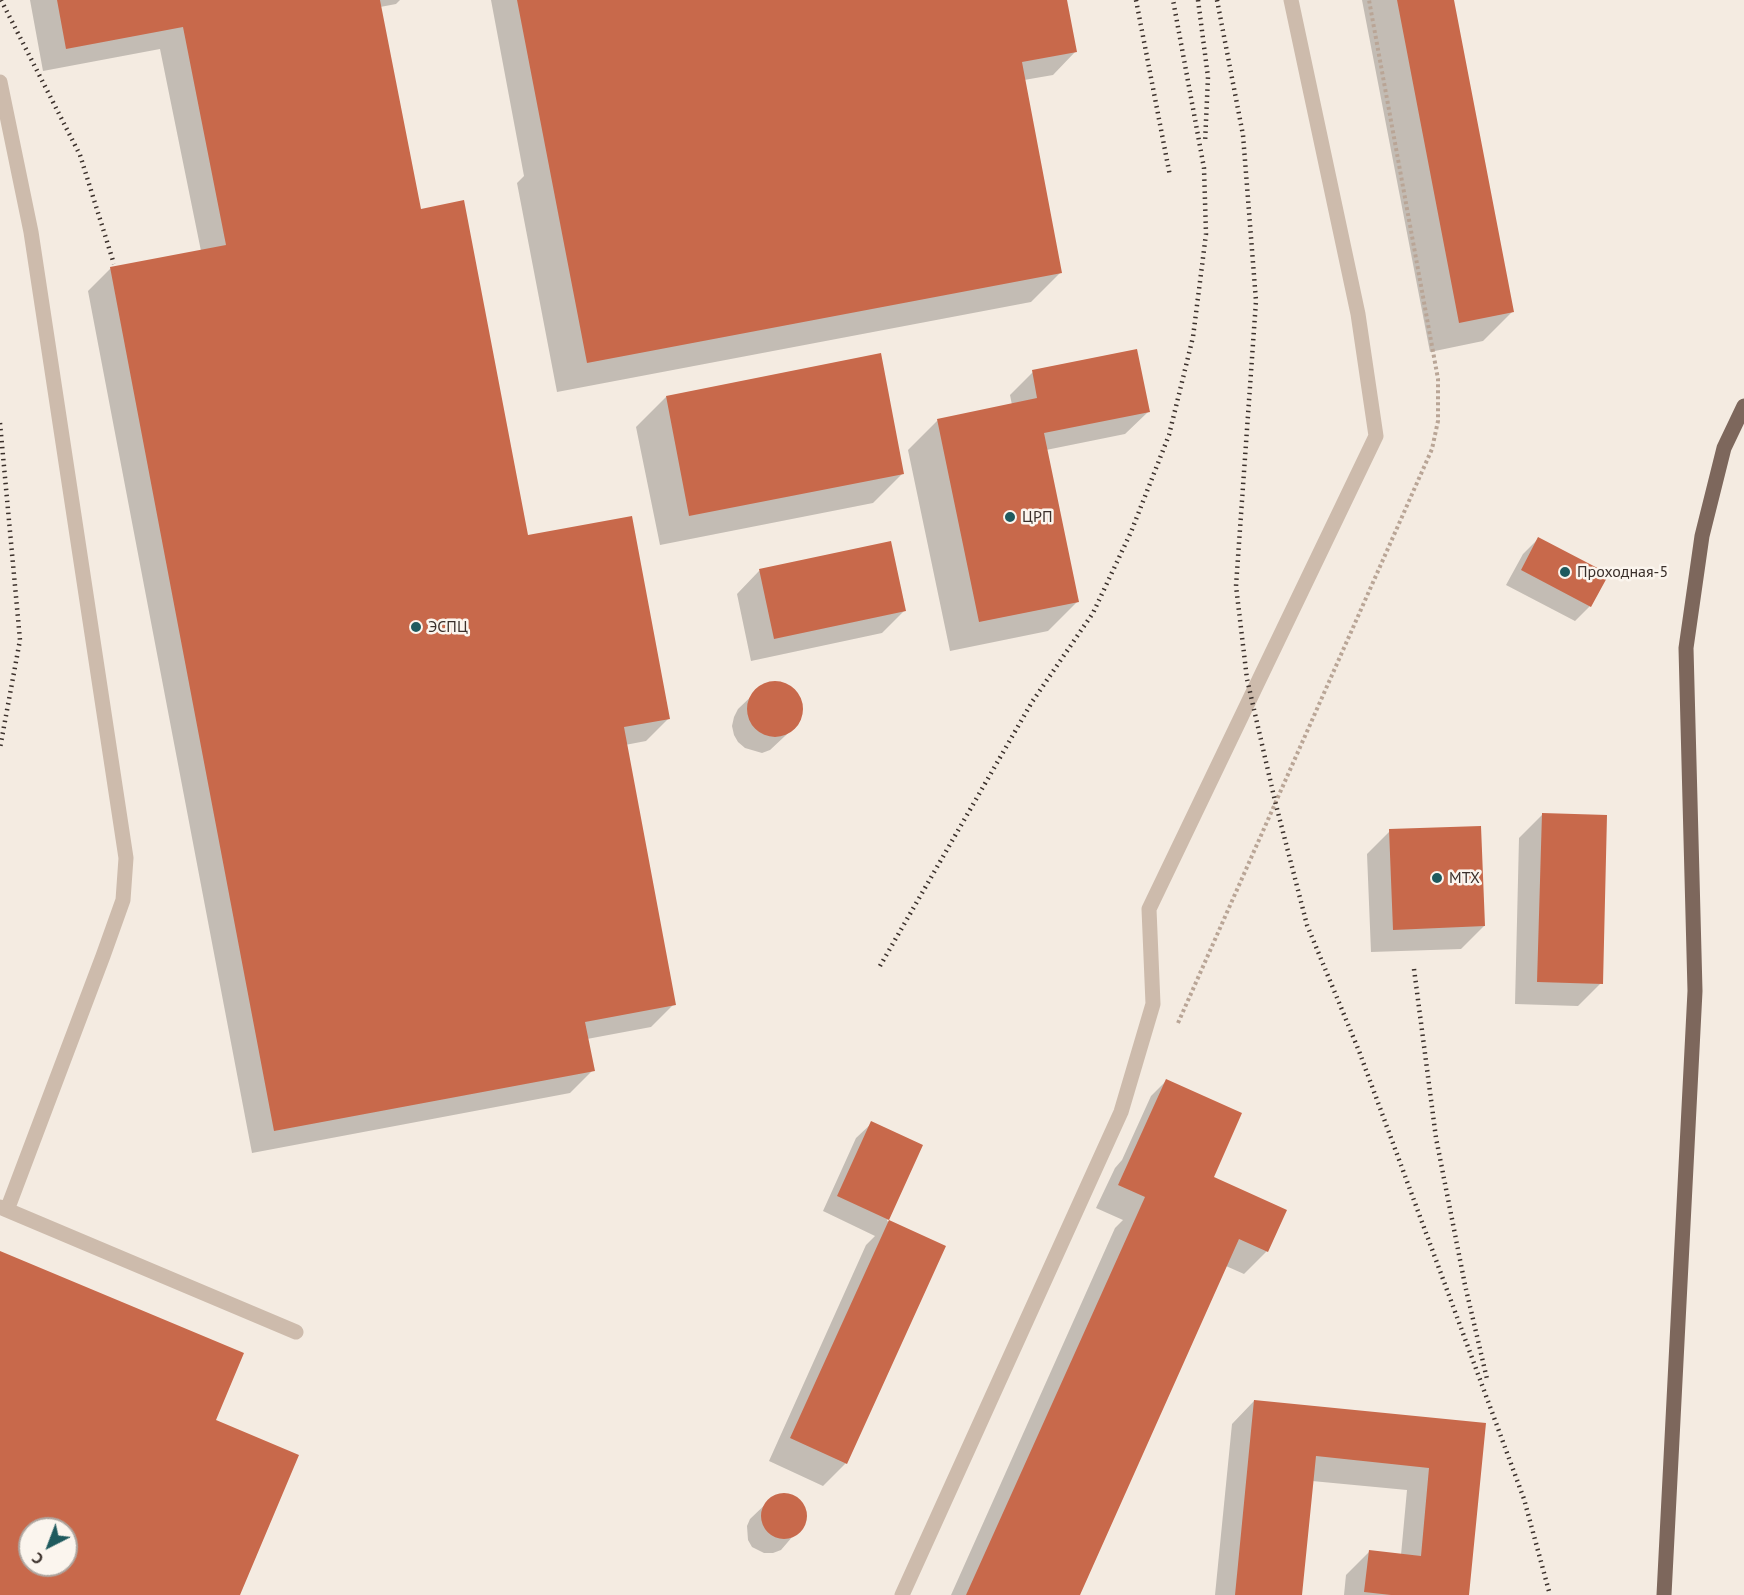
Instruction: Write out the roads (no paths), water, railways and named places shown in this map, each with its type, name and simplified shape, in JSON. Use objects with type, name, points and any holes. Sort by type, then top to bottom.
[{"type":"main road","points":[[1664,1595],[1695,991],[1686,648],[1702,536],[1724,448],[1744,406]]},
{"type":"street","points":[[902,1595],[1121,1112],[1153,1004],[1149,909],[1376,436],[1358,314],[1291,0]]},
{"type":"street","points":[[0,82],[31,232],[126,858],[123,900],[4,1209],[296,1332]]},
{"type":"railway","points":[[1,0],[80,155],[114,264]]},
{"type":"railway","points":[[1136,0],[1170,176]]},
{"type":"railway","points":[[880,966],[1032,702],[1093,613],[1131,532],[1169,435],[1193,337],[1206,234],[1204,168],[1173,0]]},
{"type":"railway","points":[[1198,0],[1208,77],[1205,143]]},
{"type":"railway","points":[[1217,0],[1243,135],[1256,301],[1236,586],[1247,679],[1307,925],[1359,1051],[1524,1499],[1550,1595]]},
{"type":"railway","points":[[0,423],[20,640],[0,748]]},
{"type":"railway","points":[[1414,969],[1436,1138],[1465,1285],[1487,1379]]},
{"type":"place","name":"ЦРП","points":[[1010,517]]},
{"type":"place","name":"Проходная-5","points":[[1565,572]]},
{"type":"place","name":"ЭСПЦ","points":[[416,627]]},
{"type":"place","name":"МТХ","points":[[1437,878]]}]
